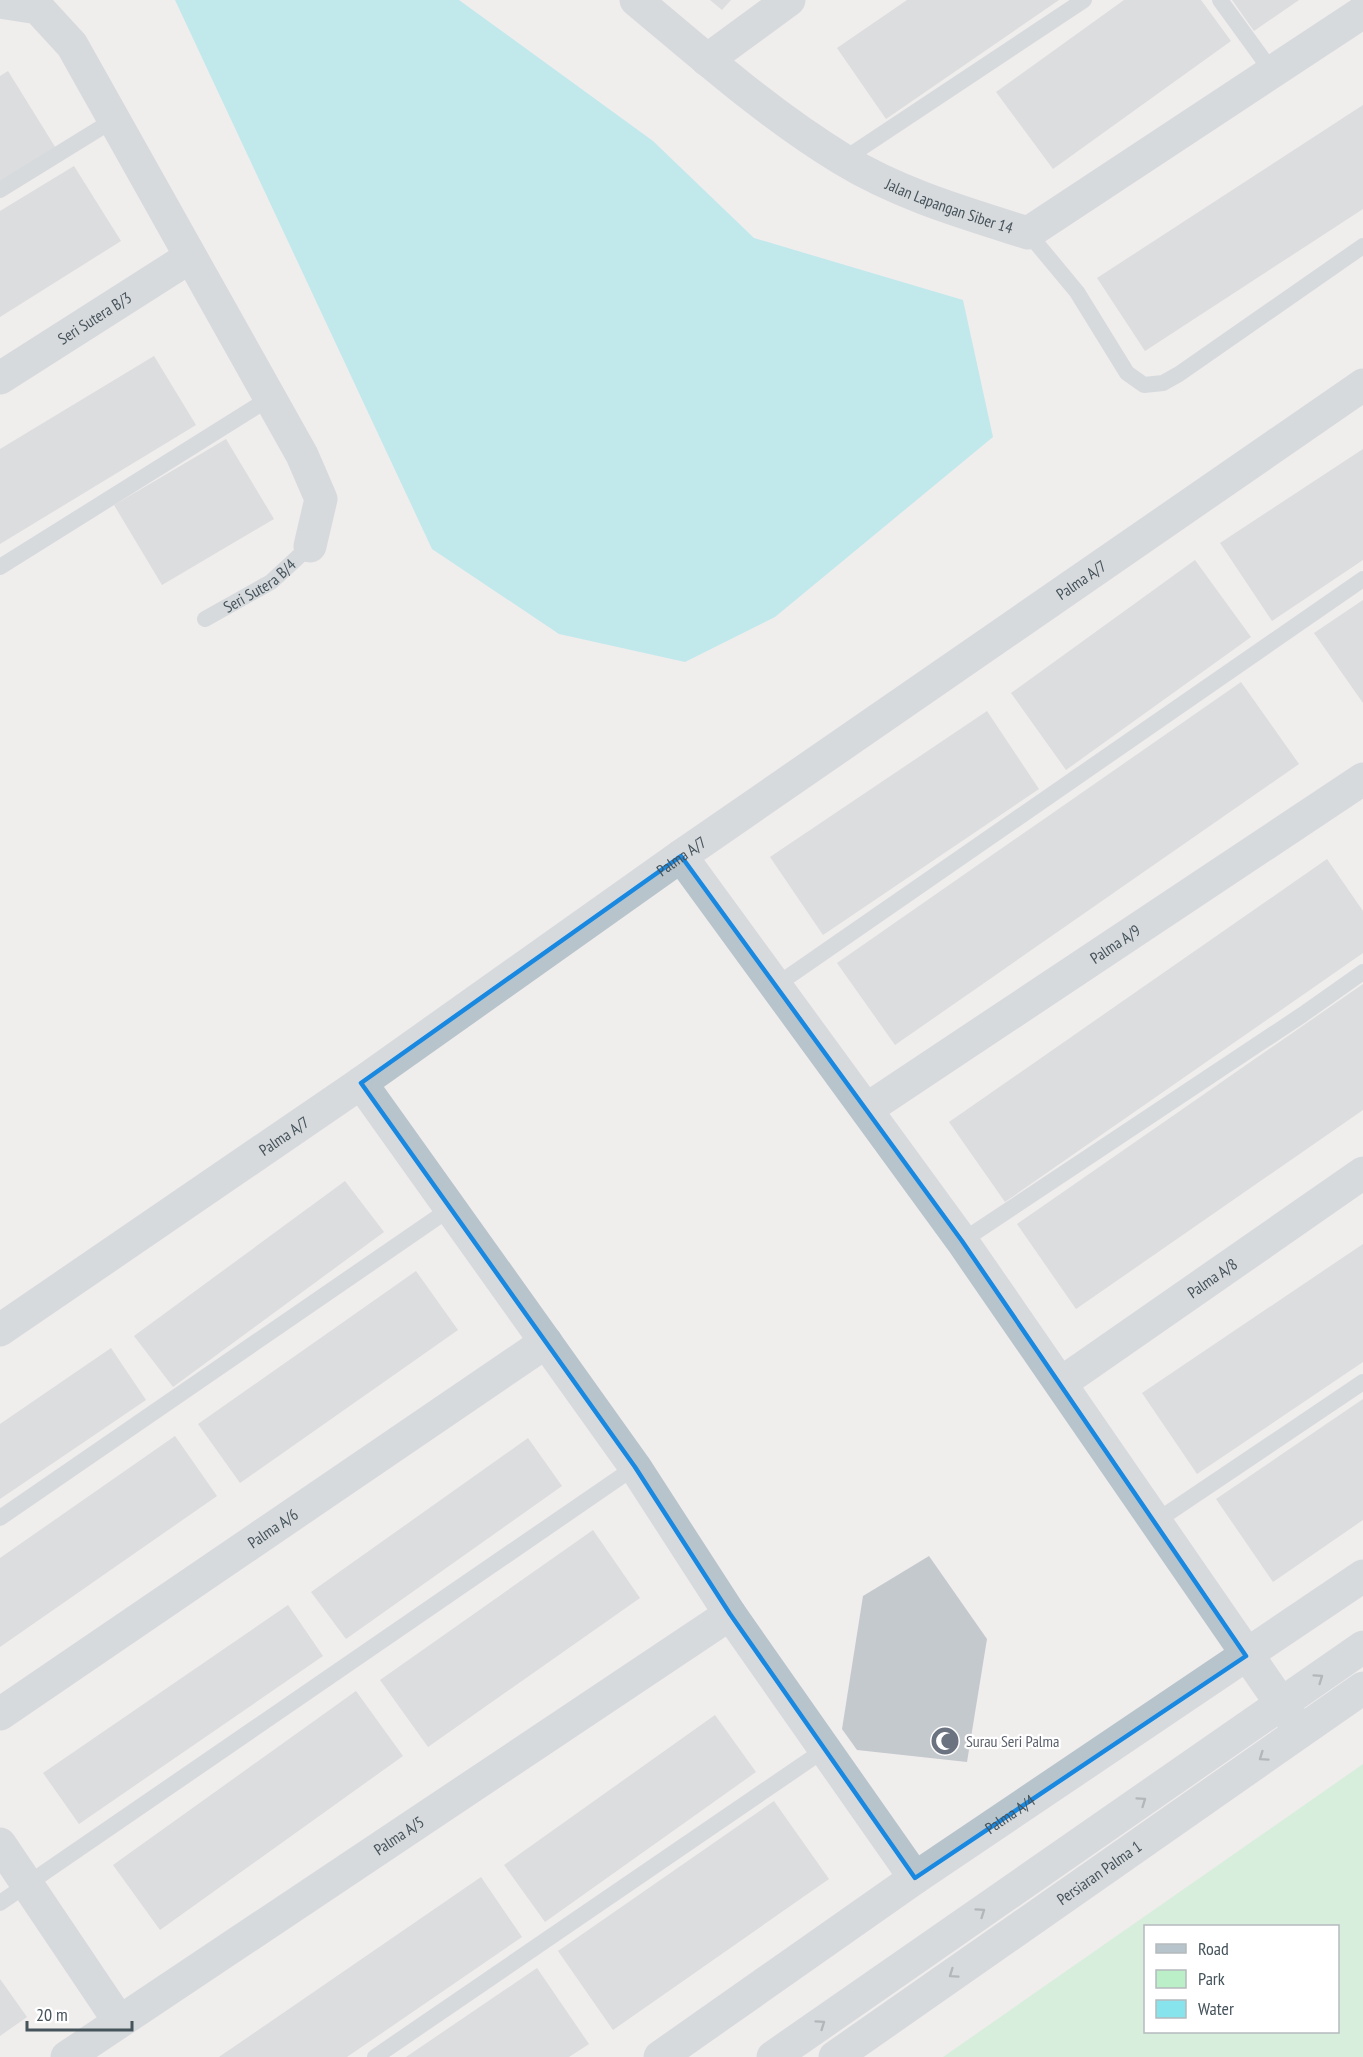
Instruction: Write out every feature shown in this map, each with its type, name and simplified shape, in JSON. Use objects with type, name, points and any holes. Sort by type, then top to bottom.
[{"type":"street","name":"Jalan Lapangan Siber 14","points":[[636,0],[707,60],[806,136],[843,160],[931,202],[1028,233],[1363,12]]},
{"type":"street","points":[[707,60],[789,0]]},
{"type":"street","points":[[0,2],[38,8],[72,45],[115,119],[302,455],[321,499],[310,546]]},
{"type":"street","name":"Seri Sutera B/3","points":[[0,378],[190,257]]},
{"type":"street","name":"Palma A/7","points":[[0,1329],[361,1083],[681,856],[1363,385]]},
{"type":"street","name":"Palma A/9","points":[[867,1109],[1362,780]]},
{"type":"street","points":[[681,856],[962,1241],[1246,1656],[1300,1731]]},
{"type":"street","points":[[361,1083],[635,1467],[730,1614],[915,1878]]},
{"type":"street","name":"Palma A/8","points":[[1061,1383],[1363,1173]]},
{"type":"street","name":"Palma A/6","points":[[0,1714],[546,1342]]},
{"type":"street","name":"Palma A/4","points":[[660,2057],[915,1878],[1363,1576]]},
{"type":"street","name":"Palma A/5","points":[[67,2057],[730,1614]]},
{"type":"street","points":[[773,2057],[1363,1647]]},
{"type":"street","name":"Persiaran Palma 1","points":[[835,2057],[1363,1688]]},
{"type":"street","points":[[0,1844],[119,2021]]},
{"type":"lane","points":[[843,160],[1084,0]]},
{"type":"lane","points":[[1220,0],[1273,73]]},
{"type":"lane","points":[[0,190],[115,119]]},
{"type":"lane","points":[[1028,233],[1077,292],[1127,373],[1144,385],[1163,383],[1179,374],[1363,246]]},
{"type":"lane","points":[[0,567],[270,398]]},
{"type":"lane","name":"Seri Sutera B/4","points":[[205,619],[271,582],[310,546]]},
{"type":"lane","points":[[775,986],[1363,579]]},
{"type":"lane","points":[[962,1241],[1363,972]]},
{"type":"lane","points":[[0,1518],[451,1208]]},
{"type":"lane","points":[[1155,1521],[1363,1382]]},
{"type":"lane","points":[[0,1903],[635,1467]]},
{"type":"lane","points":[[375,2057],[824,1750]]},
{"type":"highlighted area","points":[[681,856],[962,1241],[1246,1656],[915,1878],[730,1614],[635,1467],[361,1083]]},
{"type":"green space","points":[[1363,1764],[1363,2057],[943,2057]]},
{"type":"water","points":[[175,0],[459,0],[653,141],[754,238],[963,300],[993,437],[775,617],[685,662],[559,634],[432,549]]},
{"type":"building","points":[[710,0],[731,0],[722,10]]},
{"type":"building","points":[[907,0],[1059,0],[886,119],[837,48]]},
{"type":"building","points":[[1124,0],[1201,0],[1231,41],[1053,169],[996,92]]},
{"type":"building","points":[[1232,0],[1299,0],[1254,31]]},
{"type":"building","points":[[8,71],[57,150],[0,185],[0,76]]},
{"type":"building","points":[[1363,105],[1363,209],[1145,351],[1097,278]]},
{"type":"building","points":[[74,166],[121,241],[0,317],[0,211]]},
{"type":"building","points":[[154,356],[196,425],[0,544],[0,449]]},
{"type":"building","points":[[226,439],[274,519],[162,585],[114,505]]},
{"type":"building","points":[[1363,449],[1363,560],[1272,621],[1220,543]]},
{"type":"building","points":[[1195,560],[1251,637],[1066,770],[1011,693]]},
{"type":"building","points":[[1363,600],[1363,703],[1314,633]]},
{"type":"building","points":[[1241,682],[1299,764],[895,1045],[837,963]]},
{"type":"building","points":[[987,711],[1039,789],[823,935],[770,857]]},
{"type":"building","points":[[1327,859],[1363,911],[1363,953],[1005,1202],[949,1122]]},
{"type":"building","points":[[1363,984],[1363,1110],[1076,1309],[1017,1224]]},
{"type":"building","points":[[345,1181],[384,1232],[173,1387],[134,1336]]},
{"type":"building","points":[[1363,1244],[1363,1362],[1197,1474],[1142,1393]]},
{"type":"building","points":[[416,1271],[458,1330],[240,1483],[198,1424]]},
{"type":"building","points":[[111,1348],[146,1400],[0,1499],[0,1424]]},
{"type":"building","points":[[1363,1399],[1363,1520],[1273,1582],[1216,1499]]},
{"type":"building","points":[[175,1436],[217,1496],[0,1647],[0,1558]]},
{"type":"building","points":[[528,1438],[562,1486],[346,1639],[311,1592]]},
{"type":"building","points":[[593,1530],[640,1598],[428,1747],[380,1680]]},
{"type":"building","points":[[929,1556],[987,1639],[967,1762],[857,1750],[842,1729],[863,1596]]},
{"type":"building","points":[[288,1605],[323,1656],[79,1824],[43,1773]]},
{"type":"building","points":[[356,1691],[403,1756],[160,1930],[113,1865]]},
{"type":"building","points":[[715,1715],[756,1772],[545,1922],[504,1865]]},
{"type":"building","points":[[774,1801],[829,1879],[613,2030],[558,1951]]},
{"type":"building","points":[[481,1877],[522,1937],[347,2057],[219,2057]]},
{"type":"building","points":[[537,1968],[589,2044],[569,2057],[406,2057]]},
{"type":"building","points":[[0,1979],[27,2017],[0,2036]]},
{"type":"place","name":"Surau Seri Palma","points":[[945,1741]]}]
